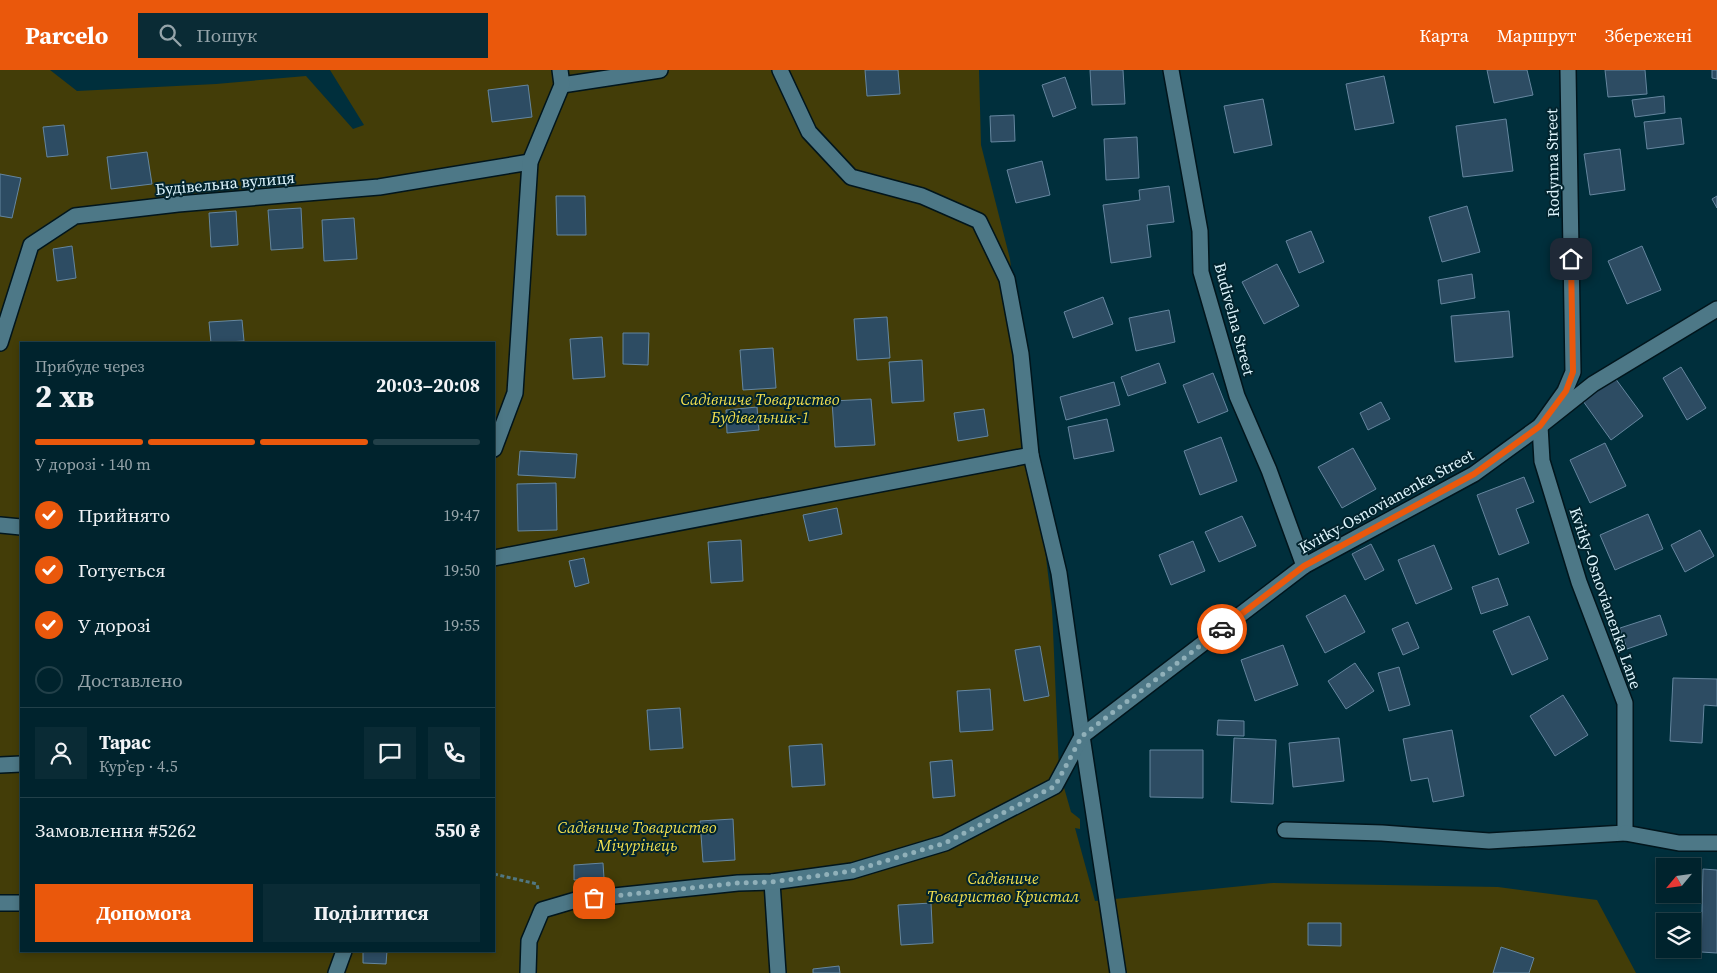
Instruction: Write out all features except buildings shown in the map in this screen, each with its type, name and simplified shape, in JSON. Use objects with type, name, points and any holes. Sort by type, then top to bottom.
[{"type":"street","points":[[495,445],[515,393],[530,162],[562,85],[560,70]]},
{"type":"street","points":[[562,85],[660,70]]},
{"type":"street","points":[[780,70],[809,132],[851,177],[922,196],[979,221],[1007,279],[1021,354],[1031,455],[1059,573],[1118,973]]},
{"type":"street","name":"Budivelna Street","points":[[1171,70],[1200,231],[1201,272],[1237,396],[1269,470],[1304,566]]},
{"type":"street","name":"Rodynna Street","points":[[1540,426],[1566,391],[1573,372],[1568,70]]},
{"type":"street","name":"Будівельна вулиця","points":[[0,343],[31,245],[75,216],[178,204],[379,187],[530,162]]},
{"type":"street","name":"Kvitky-Osnovianenka Street","points":[[1082,736],[1304,566],[1474,474],[1540,426],[1593,384],[1717,309]]},
{"type":"street","name":"Kvitky-Osnovianenka Lane","points":[[1540,426],[1542,461],[1547,480],[1579,582],[1625,703],[1624,833]]},
{"type":"street","points":[[495,558],[1031,455]]},
{"type":"street","points":[[0,525],[20,528]]},
{"type":"street","points":[[528,973],[529,941],[542,910],[576,900],[738,883],[772,882],[852,871],[945,843],[1055,786],[1082,736]]},
{"type":"street","points":[[0,765],[20,764]]},
{"type":"street","points":[[1285,830],[1489,841],[1624,833],[1679,843],[1717,843]]},
{"type":"street","points":[[772,882],[778,973]]},
{"type":"street","points":[[0,903],[20,903]]},
{"type":"street","points":[[336,973],[344,952]]},
{"type":"path","points":[[495,874],[537,884],[542,910]]},
{"type":"green space","name":"Садівниче Товариство Будівельник-1","points":[[0,70],[50,70],[77,91],[216,84],[306,76],[353,129],[364,125],[330,70],[979,70],[981,145],[1010,259],[1052,607],[1059,770],[1071,812],[1080,819],[1080,829],[1075,828],[1095,901],[1273,883],[1498,887],[1597,900],[1636,973],[0,973]]},
{"type":"way so far","points":[[594,898],[738,883],[772,882],[852,871],[945,843],[1055,786],[1082,736],[1222,629]]},
{"type":"route","points":[[1222,629],[1304,566],[1474,474],[1540,426],[1566,391],[1573,372],[1571,259]]},
{"type":"park label","name":"Садівниче Товариство Мічурінець","points":[[637,836]]},
{"type":"park label","name":"Садівниче Товариство Кристал","points":[[1003,887]]}]
